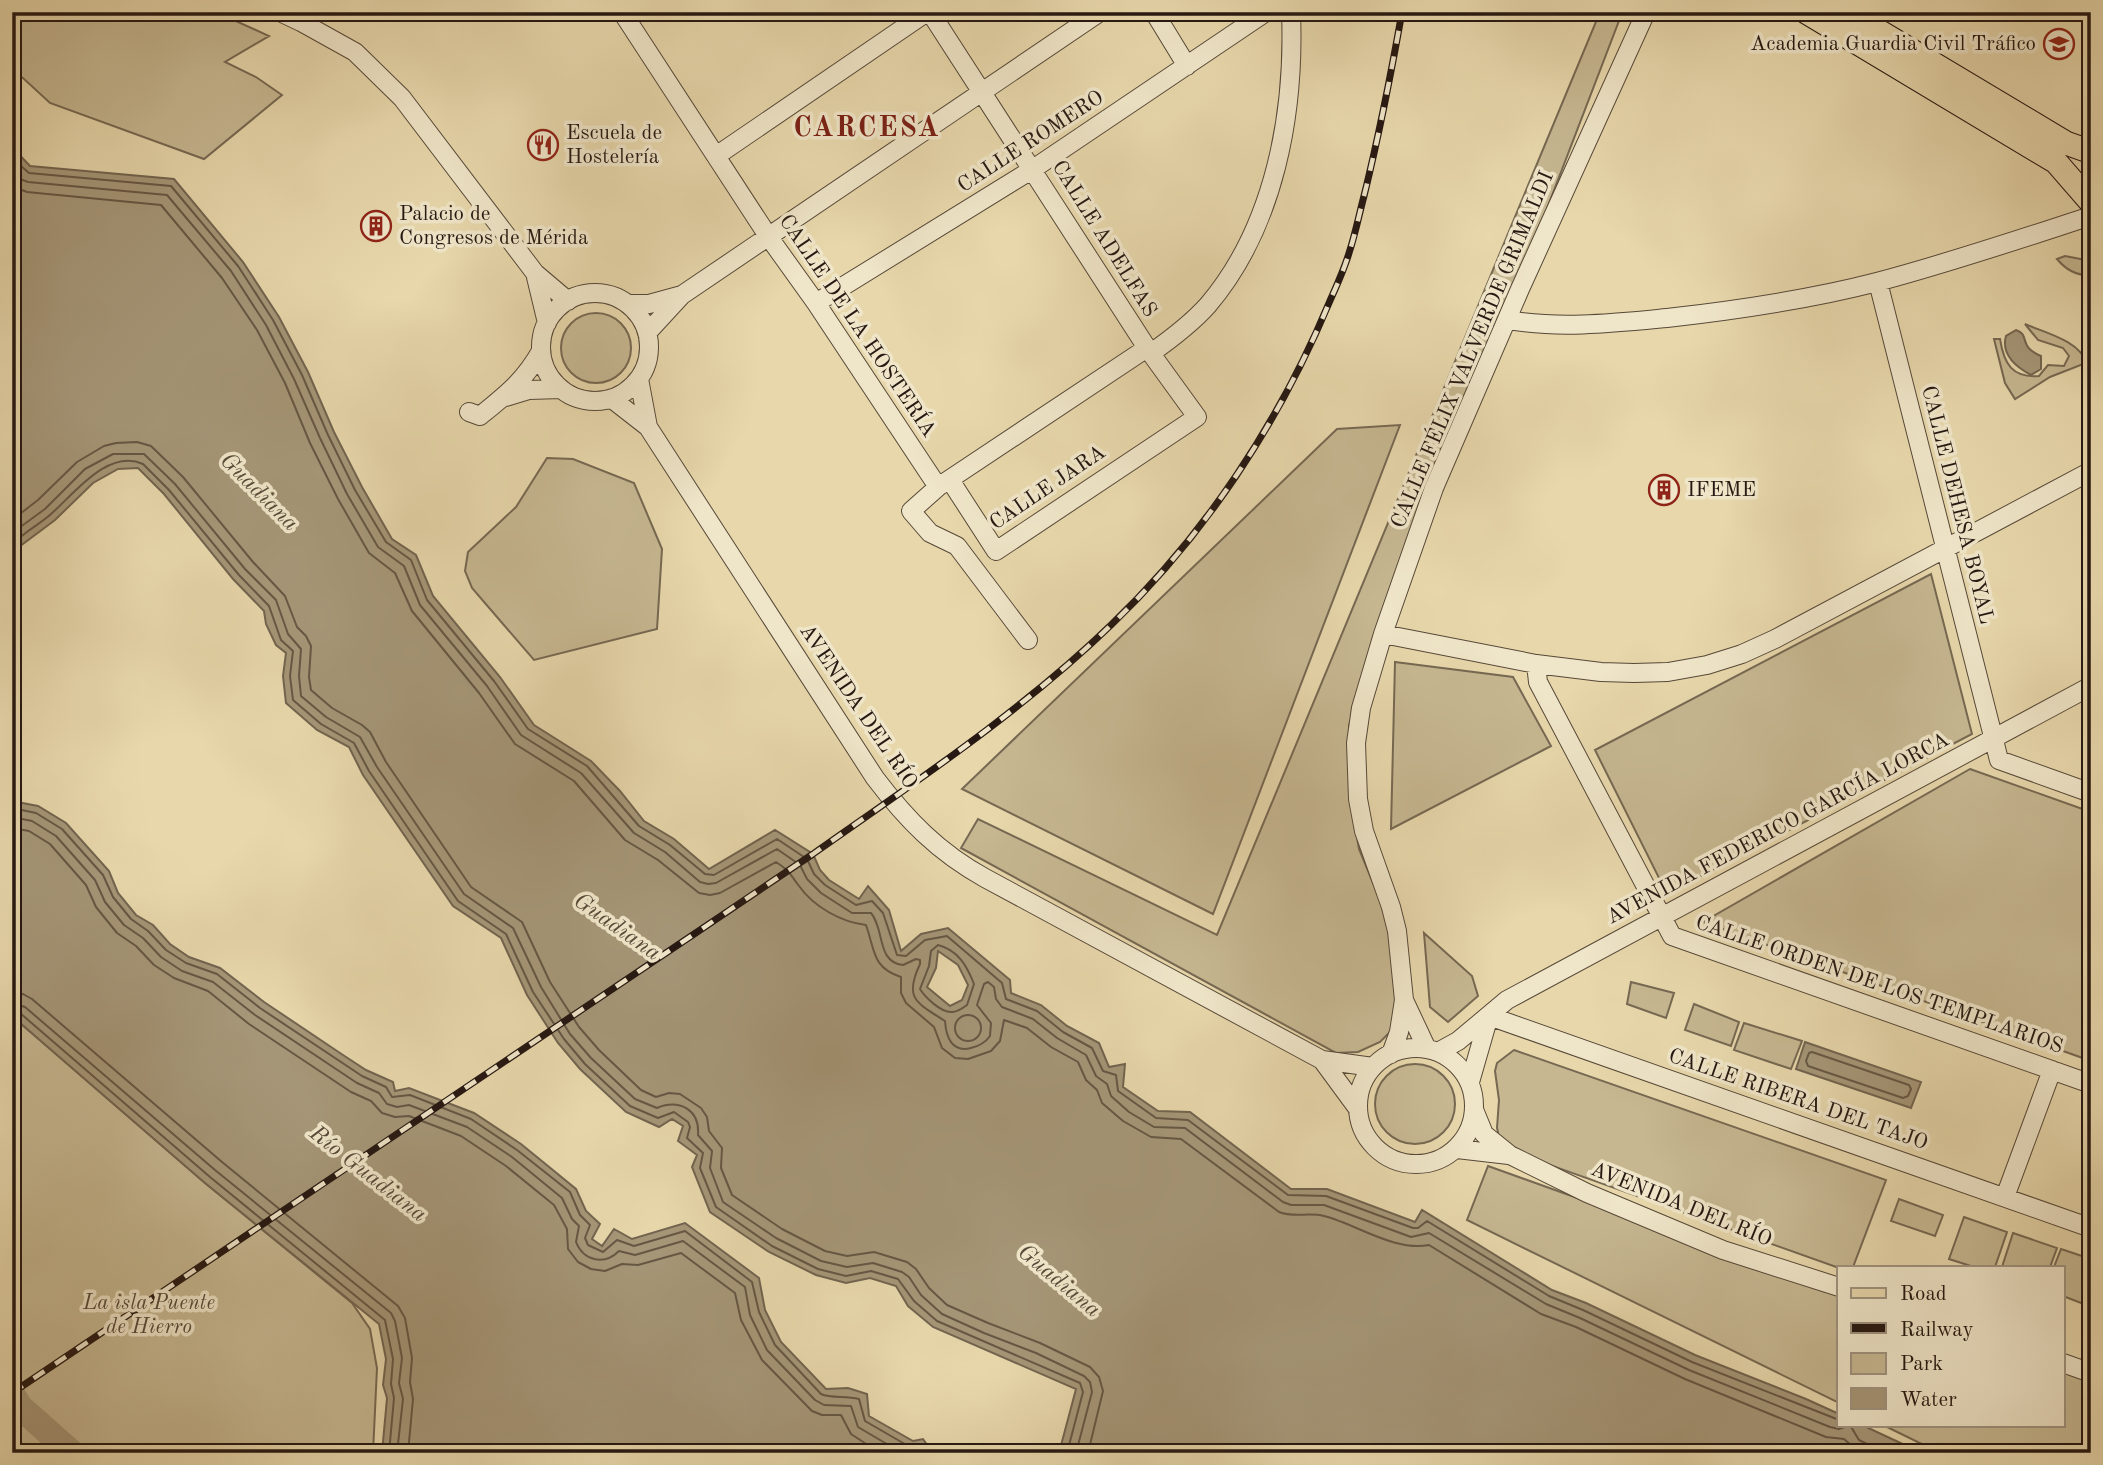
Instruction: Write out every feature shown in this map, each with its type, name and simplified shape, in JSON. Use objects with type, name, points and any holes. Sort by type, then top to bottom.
[{"type":"main road","points":[[1806,12],[2056,162],[2090,202]]},
{"type":"main road","points":[[1847,12],[2066,143],[2091,152]]},
{"type":"street","points":[[280,12],[355,52],[402,97],[535,273],[568,301]]},
{"type":"street","name":"CALLE DE LA HOSTERÍA","points":[[622,12],[768,236],[944,483]]},
{"type":"street","points":[[716,156],[929,12]]},
{"type":"street","name":"CALLE ADELFAS","points":[[929,12],[1149,351],[1197,417]]},
{"type":"street","points":[[648,333],[682,295],[1100,12]]},
{"type":"street","points":[[1154,12],[1186,66]]},
{"type":"street","name":"CALLE ROMERO","points":[[816,303],[1033,169],[1266,12]]},
{"type":"street","points":[[1028,640],[957,546],[930,533],[911,511],[944,483],[1182,331],[1208,304],[1233,269],[1255,227],[1273,179],[1283,136],[1290,82],[1291,12]]},
{"type":"street","name":"CALLE FÉLIX VALVERDE GRIMALDI","points":[[1391,1054],[1399,1032],[1404,1000],[1397,931],[1364,831],[1356,770],[1361,708],[1383,635],[1434,488],[1646,12]]},
{"type":"street","points":[[1508,320],[1540,326],[1647,320],[1777,303],[1878,282],[1966,257],[2090,202]]},
{"type":"street","points":[[535,273],[547,323]]},
{"type":"street","name":"CALLE DEHESA BOYAL","points":[[1878,282],[1992,739]]},
{"type":"street","points":[[469,411],[480,416],[527,374],[541,351],[547,323],[556,310],[568,301],[592,293],[617,298],[628,304],[640,317],[648,333],[646,365],[639,379],[627,391],[611,399],[585,400],[561,389],[544,365],[541,351]]},
{"type":"street","points":[[628,304],[649,304],[682,295]]},
{"type":"street","name":"AVENIDA DEL RÍO","points":[[639,379],[648,427]]},
{"type":"street","points":[[502,398],[528,390],[561,389]]},
{"type":"street","name":"AVENIDA DEL RÍO","points":[[611,399],[648,427],[875,778],[901,811],[943,852],[985,878],[1322,1060],[1373,1068]]},
{"type":"street","name":"CALLE JARA","points":[[944,483],[996,551],[1197,417]]},
{"type":"street","points":[[1383,635],[1536,664],[1601,672],[1668,673],[1707,665],[1742,654],[1775,639],[2091,471]]},
{"type":"street","name":"CALLE ORDEN DE LOS TEMPLARIOS","points":[[1536,664],[1538,682],[1672,936],[2091,1084]]},
{"type":"street","name":"AVENIDA FEDERICO GARCÍA LORCA","points":[[1433,1051],[1458,1041],[1507,1000],[2091,686]]},
{"type":"street","points":[[1992,739],[1999,760],[2091,793]]},
{"type":"street","name":"CALLE FÉLIX VALVERDE GRIMALDI","points":[[1404,1000],[1433,1051]]},
{"type":"street","points":[[1470,1082],[1489,1016]]},
{"type":"street","name":"CALLE RIBERA DEL TAJO","points":[[1489,1016],[2091,1228]]},
{"type":"street","points":[[1408,1049],[1433,1051],[1462,1069],[1470,1082],[1475,1112],[1472,1126],[1457,1149],[1441,1159],[1423,1165],[1404,1164],[1386,1156],[1371,1144],[1362,1128],[1358,1109],[1359,1094],[1364,1080],[1373,1068],[1391,1054],[1408,1049]]},
{"type":"street","name":"AVENIDA DEL RÍO","points":[[1322,1060],[1358,1109]]},
{"type":"street","points":[[2005,1197],[2052,1070]]},
{"type":"street","name":"AVENIDA DEL RÍO","points":[[1475,1112],[1484,1134],[1510,1155],[1587,1192],[1723,1250],[1837,1286]]},
{"type":"street","name":"AVENIDA DEL RÍO","points":[[1457,1149],[1510,1155]]},
{"type":"street","points":[[2064,1363],[2091,1373]]},
{"type":"green space","points":[[12,12],[216,12],[269,36],[225,62],[256,77],[282,95],[204,159],[50,103],[23,78],[12,72]]},
{"type":"green space","points":[[1600,12],[1622,13],[1349,725],[1349,791],[1359,849],[1388,919],[1399,1008],[1393,1029],[1380,1042],[1358,1052],[1336,1053],[961,848],[978,819],[1217,935]]},
{"type":"green space","points":[[2065,256],[2091,261],[2091,275],[2068,269],[2057,259]]},
{"type":"green space","points":[[589,313],[603,313],[616,318],[626,328],[631,348],[626,368],[616,378],[603,383],[589,383],[576,378],[566,368],[561,355],[561,341],[566,328],[576,318]]},
{"type":"green space","points":[[2025,324],[2069,343],[2083,355],[2086,363],[2050,377],[2015,399],[2005,383],[1994,339],[2000,339],[2007,362],[2022,375],[2039,376],[2048,365],[2064,366],[2069,356],[2063,348],[2038,340]]},
{"type":"green space","points":[[1400,425],[1213,914],[962,789],[1337,429]]},
{"type":"green space","points":[[547,458],[573,459],[634,483],[662,549],[657,629],[534,660],[472,588],[465,571],[468,552],[516,507]]},
{"type":"green space","points":[[1931,574],[1972,734],[1667,894],[1595,750]]},
{"type":"green space","points":[[1395,662],[1513,677],[1551,746],[1391,829]]},
{"type":"green space","points":[[1970,769],[2091,812],[2091,1061],[1703,922]]},
{"type":"green space","points":[[1424,933],[1472,976],[1478,996],[1448,1022],[1430,1007]]},
{"type":"green space","points":[[1631,982],[1674,993],[1666,1018],[1627,1004]]},
{"type":"green space","points":[[1694,1004],[1739,1022],[1731,1046],[1685,1030]]},
{"type":"green space","name":"La isla Puente de Hierro","points":[[12,1016],[205,1183],[352,1303],[370,1329],[377,1368],[373,1453],[12,1453]]},
{"type":"green space","points":[[1744,1023],[1802,1041],[1791,1069],[1734,1050]]},
{"type":"green space","points":[[1514,1050],[1886,1180],[1853,1266],[1837,1267],[1522,1155],[1523,1152],[1505,1144],[1499,1137],[1499,1100],[1495,1071],[1497,1063]]},
{"type":"green space","points":[[1415,1064],[1430,1067],[1443,1076],[1452,1089],[1455,1104],[1452,1119],[1443,1132],[1430,1141],[1415,1144],[1400,1141],[1387,1132],[1378,1119],[1375,1104],[1378,1089],[1387,1076],[1400,1067]]},
{"type":"green space","points":[[1488,1166],[1837,1291],[1837,1402],[1467,1220]]},
{"type":"green space","points":[[1899,1199],[1943,1215],[1935,1236],[1891,1221]]},
{"type":"green space","points":[[1964,1217],[2007,1232],[1995,1266],[1971,1266],[1949,1259]]},
{"type":"green space","points":[[2013,1233],[2057,1248],[2050,1266],[2002,1266]]},
{"type":"green space","points":[[2061,1249],[2091,1259],[2089,1306],[2064,1296],[2064,1266],[2054,1266]]},
{"type":"green space","points":[[2064,1372],[2091,1382],[2091,1453],[1940,1453],[1885,1426],[2064,1426]]},
{"type":"water","name":"Guadiana","points":[[12,147],[30,166],[174,179],[243,262],[279,317],[362,487],[392,539],[416,555],[433,596],[500,677],[534,725],[591,761],[644,821],[674,839],[709,869],[775,830],[813,854],[820,870],[829,880],[859,899],[868,886],[889,910],[901,951],[921,934],[948,928],[1010,980],[1011,993],[1041,1005],[1067,1026],[1099,1043],[1109,1067],[1125,1064],[1123,1087],[1158,1111],[1190,1112],[1291,1189],[1327,1189],[1415,1222],[1422,1210],[1552,1290],[1586,1303],[1695,1355],[1837,1413],[1837,1426],[1864,1426],[1922,1453],[1059,1453],[1076,1389],[933,1327],[908,1306],[896,1286],[870,1278],[846,1283],[816,1275],[769,1252],[710,1212],[692,1167],[697,1155],[678,1141],[683,1126],[672,1119],[659,1127],[626,1112],[580,1069],[558,1043],[527,995],[501,938],[453,906],[363,775],[349,747],[317,730],[286,703],[283,676],[286,653],[276,645],[266,624],[264,611],[233,579],[164,494],[138,468],[118,469],[93,483],[55,520],[19,547],[12,560]],"holes":[[[938,951],[958,965],[968,985],[962,1000],[950,1006],[927,987],[936,968]]]},
{"type":"water","points":[[2016,330],[2023,335],[2026,345],[2041,356],[2041,369],[2031,375],[2015,364],[2006,349],[2006,336]]},
{"type":"water","name":"Río Guadiana","points":[[12,801],[38,806],[66,823],[109,871],[118,893],[136,915],[153,925],[170,944],[189,957],[220,968],[264,1002],[343,1055],[366,1070],[393,1082],[395,1091],[409,1088],[474,1113],[521,1144],[576,1189],[586,1211],[600,1224],[592,1239],[602,1246],[614,1229],[632,1239],[685,1223],[759,1278],[765,1310],[781,1342],[826,1389],[848,1388],[867,1394],[869,1416],[913,1441],[923,1439],[933,1453],[382,1453],[387,1398],[383,1385],[386,1359],[379,1324],[205,1183],[12,1016]]},
{"type":"water","points":[[1805,1042],[1921,1082],[1911,1108],[1796,1069]]},
{"type":"waterway","points":[[12,1394],[20,1407],[72,1453]]},
{"type":"railway","points":[[12,1393],[813,854],[1004,717],[1111,625],[1178,554],[1208,515],[1263,434],[1309,348],[1342,272],[1353,239],[1380,127],[1402,12]]},
{"type":"place","name":"Academia Guardia Civil Tráfico","points":[[2059,44]]},
{"type":"place","name":"Escuela de Hostelería","points":[[543,145]]},
{"type":"place","name":"Palacio de Congresos de Mérida","points":[[376,226]]},
{"type":"place","name":"IFEME","points":[[1664,490]]},
{"type":"district","name":"CARCESA","points":[[867,129]]}]
